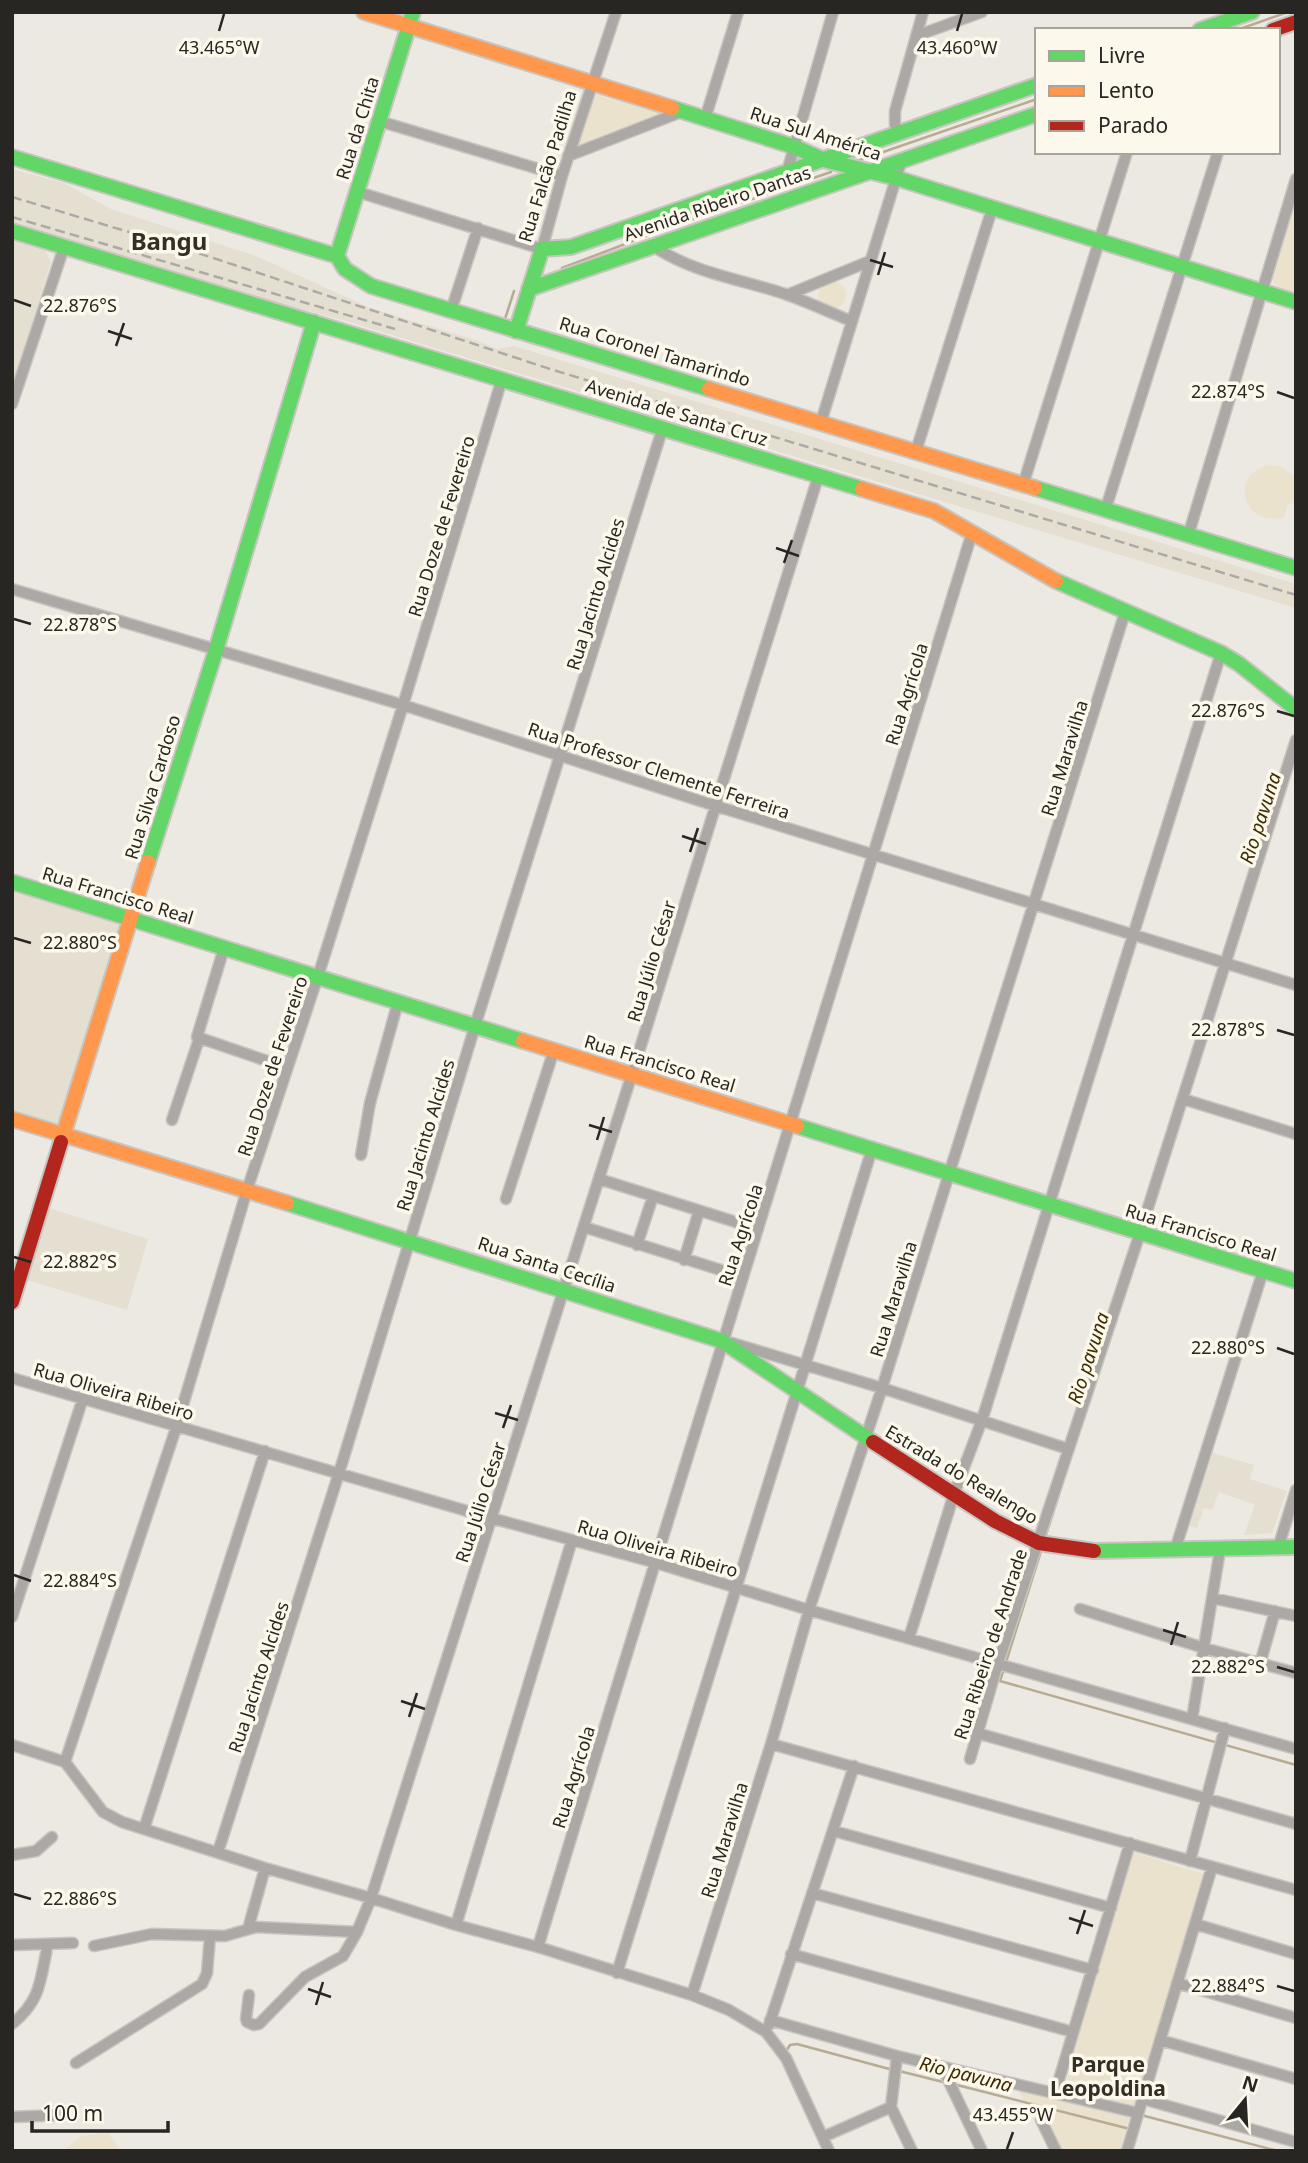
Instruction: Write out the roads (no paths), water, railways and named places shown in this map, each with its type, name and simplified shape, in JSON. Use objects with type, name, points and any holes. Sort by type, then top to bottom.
[{"type":"street","name":"Rua Sul América","points":[[364,12],[411,19],[592,85],[795,147],[824,160],[896,178],[1296,302]]},
{"type":"street","name":"Rua Falcão Padilha","points":[[516,331],[568,156],[616,12]]},
{"type":"street","points":[[705,119],[738,12]]},
{"type":"street","points":[[787,172],[833,12]]},
{"type":"street","points":[[898,132],[895,111],[923,12]]},
{"type":"street","points":[[916,36],[982,12]]},
{"type":"street","points":[[1206,28],[1252,12]]},
{"type":"street","name":"Rua da Chita","points":[[337,256],[411,19]]},
{"type":"street","points":[[1279,28],[1296,22]]},
{"type":"street","name":"Avenida Ribeiro Dantas","points":[[542,249],[571,247],[1035,86]]},
{"type":"street","points":[[568,156],[681,112]]},
{"type":"street","name":"Avenida Ribeiro Dantas","points":[[529,289],[1035,115]]},
{"type":"street","points":[[379,121],[562,176]]},
{"type":"street","points":[[1023,485],[1127,154]]},
{"type":"street","points":[[1105,511],[1217,154]]},
{"type":"street","name":"Rua Coronel Tamarindo","points":[[12,157],[337,256],[345,269],[371,286],[1296,568]]},
{"type":"street","points":[[821,422],[902,159]]},
{"type":"street","points":[[1188,536],[1296,179]]},
{"type":"street","points":[[358,192],[542,249]]},
{"type":"street","points":[[916,451],[992,209]]},
{"type":"street","points":[[451,311],[478,228]]},
{"type":"street","name":"Avenida de Santa Cruz","points":[[12,231],[934,511],[1045,575],[1221,653],[1296,709]]},
{"type":"street","points":[[653,246],[693,268],[786,295],[851,321]]},
{"type":"street","points":[[12,404],[64,247]]},
{"type":"street","points":[[786,295],[870,261]]},
{"type":"street","name":"Rua Silva Cardoso","points":[[12,1302],[216,650],[314,322]]},
{"type":"street","name":"Rua Doze de Fevereiro","points":[[65,1762],[177,1425],[247,1190],[318,977],[502,379]]},
{"type":"street","name":"Rua Jacinto Alcides","points":[[218,1852],[339,1473],[408,1241],[663,427]]},
{"type":"street","name":"Rua Júlio César","points":[[249,1995],[247,2022],[259,2024],[305,1977],[343,1956],[357,1932],[371,1898],[819,474]]},
{"type":"street","name":"Rua Agrícola","points":[[538,1947],[653,1562],[792,1124],[972,533]]},
{"type":"street","name":"Rua Professor Clemente Ferreira","points":[[12,589],[403,705],[716,806],[1296,985]]},
{"type":"street","name":"Rua Maravilha","points":[[692,1995],[771,1744],[809,1610],[882,1388],[1125,612]]},
{"type":"street","points":[[909,1637],[954,1494],[982,1420],[1221,653]]},
{"type":"street","name":"Rua Ribeiro de Andrade","points":[[970,1759],[998,1663],[1228,965],[1296,740]]},
{"type":"street","name":"Rua Francisco Real","points":[[12,882],[1296,1281]]},
{"type":"street","points":[[224,948],[196,1034],[199,1039],[267,1062]]},
{"type":"street","points":[[361,1155],[370,1103],[398,1002]]},
{"type":"street","points":[[172,1120],[199,1039]]},
{"type":"street","points":[[506,1199],[554,1050]]},
{"type":"street","points":[[1184,1100],[1296,1133]]},
{"type":"street","name":"Rua Santa Cecília","points":[[12,1119],[806,1364],[1068,1449]]},
{"type":"street","points":[[617,1973],[872,1149]]},
{"type":"street","points":[[599,1179],[758,1230]]},
{"type":"street","points":[[637,1245],[653,1196]]},
{"type":"street","points":[[684,1259],[699,1211]]},
{"type":"street","points":[[583,1227],[743,1278]]},
{"type":"street","points":[[1175,1550],[1263,1271]]},
{"type":"street","name":"Estrada do Realengo","points":[[722,1340],[797,1393],[995,1521],[1039,1543],[1088,1551],[1296,1547]]},
{"type":"street","name":"Rua Oliveira Ribeiro","points":[[12,1378],[1296,1749]]},
{"type":"street","points":[[12,1617],[83,1398]]},
{"type":"street","points":[[145,1829],[265,1451]]},
{"type":"street","points":[[1278,1548],[1296,1490]]},
{"type":"street","points":[[456,1925],[572,1539]]},
{"type":"street","points":[[1192,1718],[1220,1550]]},
{"type":"street","points":[[1212,1598],[1296,1616]]},
{"type":"street","points":[[1080,1609],[1204,1648],[1296,1673]]},
{"type":"street","points":[[1260,1664],[1275,1611]]},
{"type":"street","points":[[1190,1861],[1224,1728]]},
{"type":"street","points":[[977,1733],[1296,1824]]},
{"type":"street","points":[[771,1744],[1296,1890]]},
{"type":"street","points":[[12,1745],[65,1762],[103,1812],[122,1822],[265,1868],[538,1947],[692,1995],[729,2010],[766,2032],[786,2058],[829,2151]]},
{"type":"street","points":[[766,2032],[854,1766]]},
{"type":"street","points":[[834,1831],[1111,1908]]},
{"type":"street","points":[[12,1855],[36,1851],[52,1838]]},
{"type":"street","points":[[1055,2093],[1130,1843]]},
{"type":"street","points":[[1126,2151],[1212,1867]]},
{"type":"street","points":[[248,1929],[265,1868]]},
{"type":"street","points":[[812,1893],[1093,1970]]},
{"type":"street","points":[[1195,1924],[1296,1954]]},
{"type":"street","points":[[94,1946],[165,1932],[225,1936],[256,1927],[357,1932]]},
{"type":"street","points":[[76,2063],[202,1984],[207,1973],[210,1936]]},
{"type":"street","points":[[12,1945],[73,1943]]},
{"type":"street","points":[[12,2024],[28,2011],[37,1995],[48,1944]]},
{"type":"street","points":[[792,1954],[1073,2032]]},
{"type":"street","points":[[1177,1983],[1296,2018]]},
{"type":"street","points":[[770,2020],[897,2056],[1138,2113]]},
{"type":"street","points":[[1160,2040],[1296,2079]]},
{"type":"street","points":[[897,2056],[891,2107],[912,2151]]},
{"type":"street","points":[[942,2067],[982,2151]]},
{"type":"street","points":[[1143,2099],[1296,2143]]},
{"type":"street","points":[[823,2137],[891,2107]]},
{"type":"street","points":[[12,2117],[61,2115]]},
{"type":"street","points":[[1041,2120],[1056,2151]]},
{"type":"waterway","points":[[1243,28],[1288,12]]},
{"type":"waterway","points":[[860,160],[1035,100]]},
{"type":"waterway","points":[[562,268],[670,227],[831,172]]},
{"type":"waterway","points":[[505,319],[514,291]]},
{"type":"waterway","name":"Rio pavuna","points":[[1045,1538],[1059,1494]]},
{"type":"waterway","name":"Rio pavuna","points":[[1042,1548],[1000,1681],[1296,1765]]},
{"type":"waterway","name":"Rio pavuna","points":[[785,2053],[790,2045],[797,2044],[893,2070]]},
{"type":"waterway","name":"Rio pavuna","points":[[899,2071],[947,2083]]},
{"type":"waterway","name":"Rio pavuna","points":[[953,2084],[1130,2129]]},
{"type":"waterway","name":"Rio pavuna","points":[[1141,2115],[1278,2151]]},
{"type":"railway","points":[[12,197],[189,250],[550,369],[1296,595]]},
{"type":"railway","points":[[12,217],[395,329]]},
{"type":"district","name":"Bangu","points":[[169,240]]},
{"type":"district","name":"Parque Leopoldina","points":[[1108,2076]]}]
